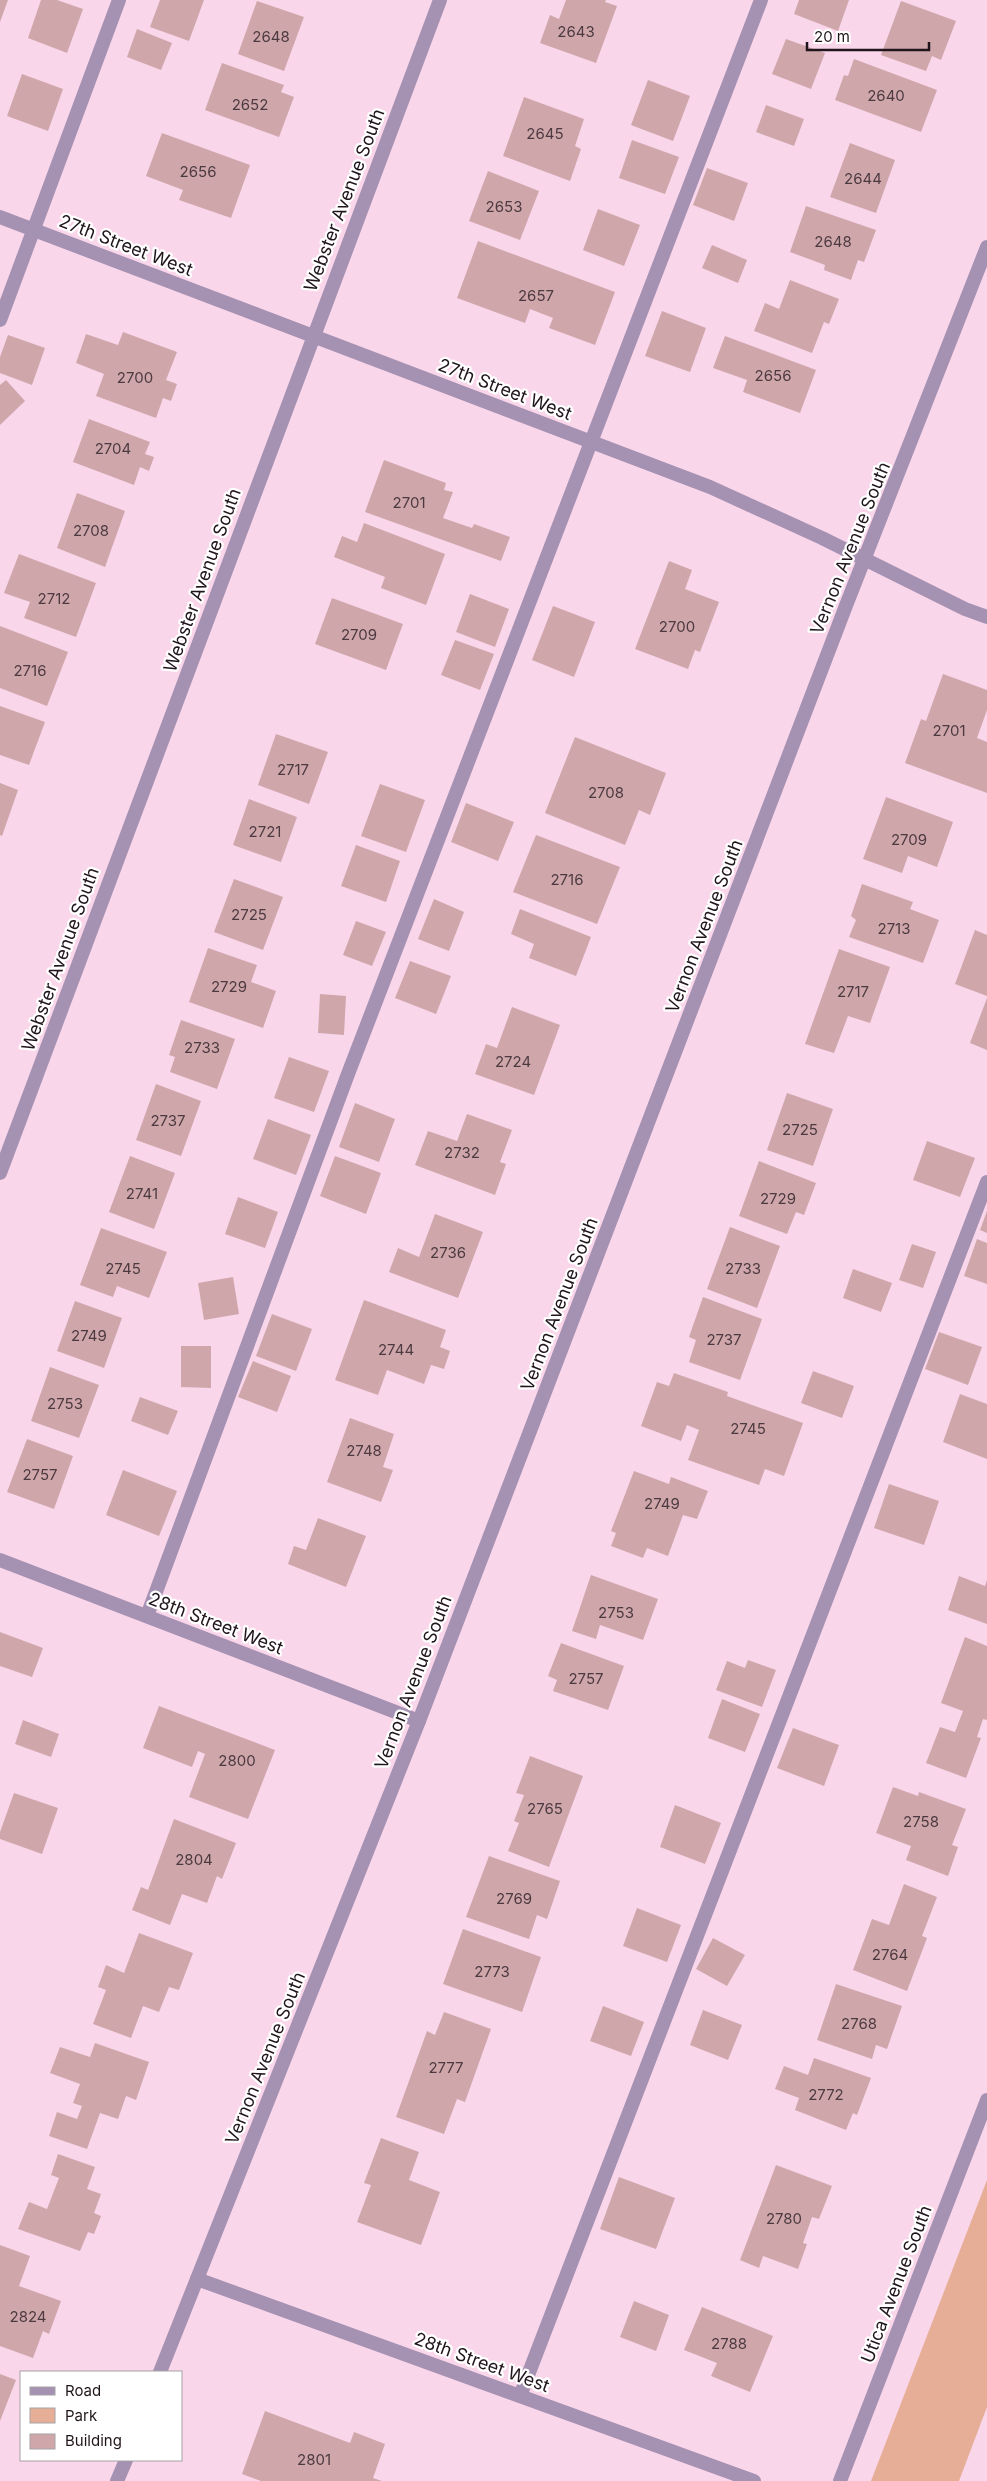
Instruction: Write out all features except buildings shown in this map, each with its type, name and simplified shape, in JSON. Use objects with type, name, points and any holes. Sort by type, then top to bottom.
[{"type":"street","points":[[0,320],[120,0]]},
{"type":"street","name":"Webster Avenue South","points":[[0,1173],[440,0]]},
{"type":"street","points":[[147,1616],[348,1074],[761,0]]},
{"type":"street","name":"27th Street West","points":[[0,217],[710,487],[965,609],[987,617]]},
{"type":"street","name":"Vernon Avenue South","points":[[160,2371],[419,1721],[987,247]]},
{"type":"street","points":[[520,2396],[987,1182]]},
{"type":"street","name":"28th Street West","points":[[0,1560],[419,1721]]},
{"type":"street","name":"Utica Avenue South","points":[[840,2481],[987,2100]]},
{"type":"street","name":"28th Street West","points":[[197,2279],[754,2481]]},
{"type":"street","points":[[117,2481],[126,2461]]},
{"type":"green space","points":[[987,2180],[987,2407],[959,2481],[871,2481]]}]
